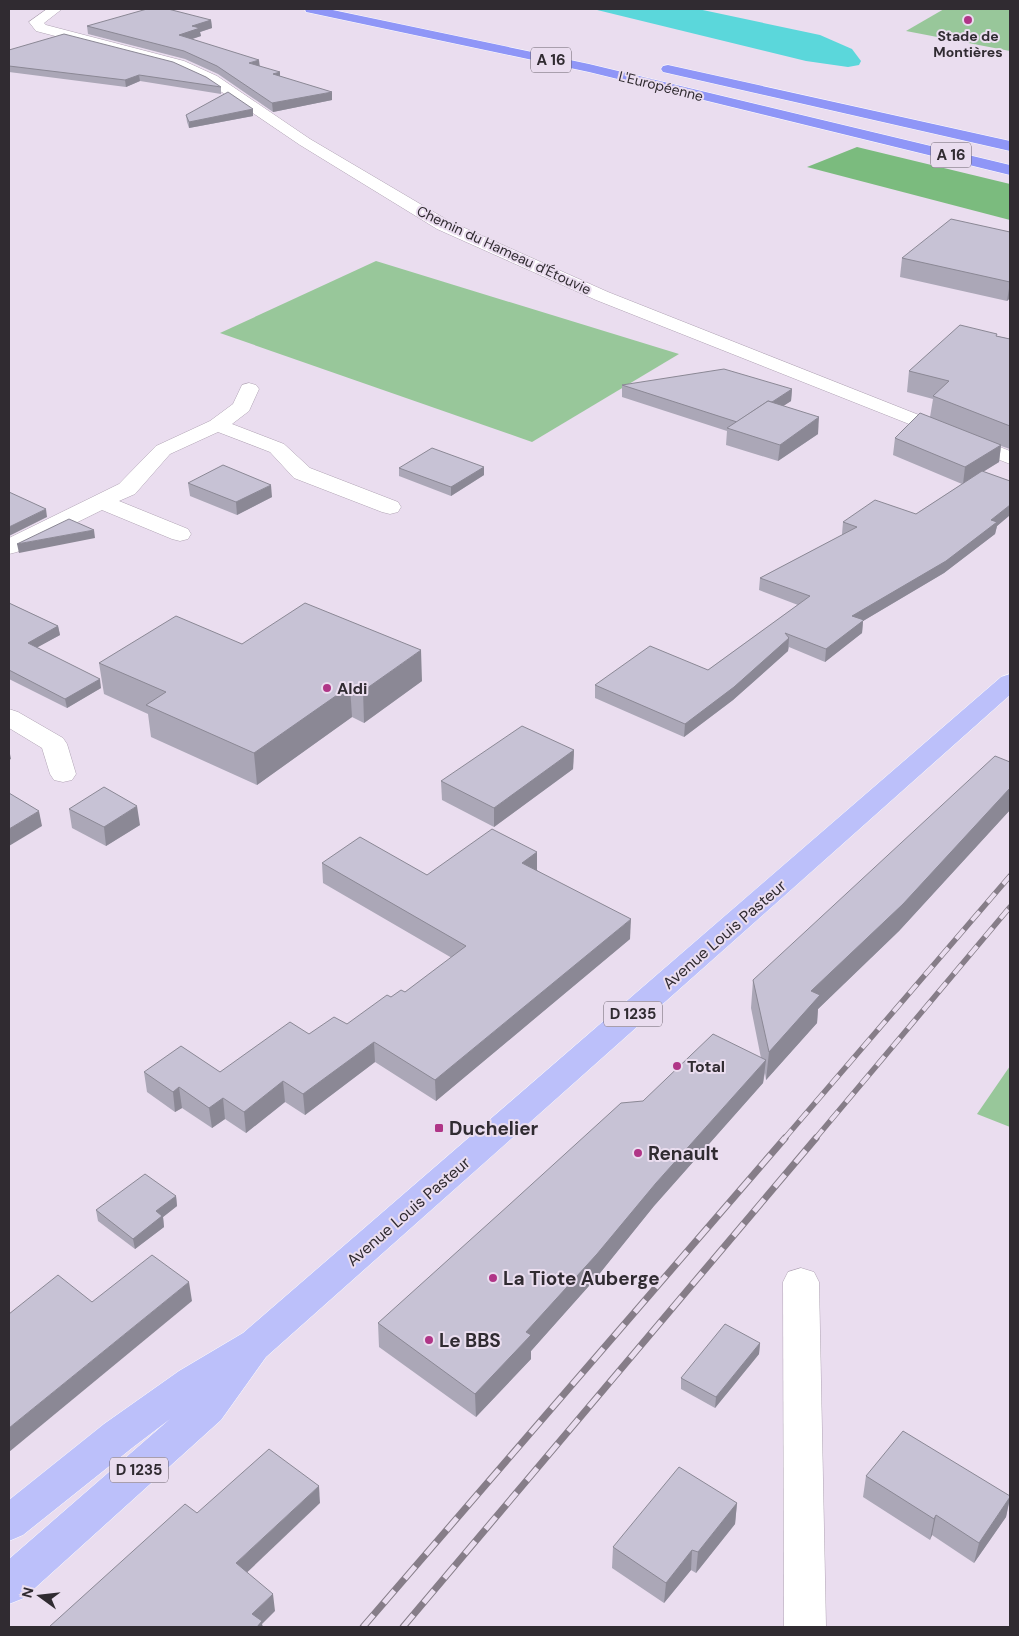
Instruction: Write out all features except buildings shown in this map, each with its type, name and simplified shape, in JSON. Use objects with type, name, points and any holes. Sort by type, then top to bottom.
[{"type":"highway","name":"L'Européenne","points":[[311,9],[588,68],[1010,170]]},
{"type":"highway","name":"L'Européenne","points":[[655,66],[1010,146]]},
{"type":"main road","name":"Avenue Louis Pasteur","points":[[9,1523],[118,1436],[185,1388],[256,1344],[1010,682]]},
{"type":"main road","name":"Avenue Louis Pasteur","points":[[9,1585],[208,1409],[256,1344]]},
{"type":"street","name":"Chemin du Hameau d'Étouvie","points":[[55,9],[36,22],[42,28],[179,64],[212,79],[305,142],[443,225],[602,296],[1010,458]]},
{"type":"street","points":[[9,547],[126,489],[163,450],[217,425],[242,407],[249,389]]},
{"type":"street","points":[[217,425],[277,448],[302,473],[390,507]]},
{"type":"street","points":[[102,502],[180,534]]},
{"type":"street","points":[[9,717],[54,744],[62,774]]},
{"type":"street","points":[[801,1282],[805,1627]]},
{"type":"green space","name":"Stade de Montières","points":[[944,9],[1010,9],[1010,51],[906,31]]},
{"type":"green space","points":[[857,147],[1010,184],[1010,220],[807,167]]},
{"type":"green space","points":[[376,261],[679,354],[532,442],[220,333]]},
{"type":"green space","points":[[1010,1066],[1010,1127],[977,1114]]},
{"type":"water","points":[[593,9],[698,9],[820,35],[852,49],[861,61],[859,65],[848,67],[806,61]]},
{"type":"railway","points":[[784,1139],[1010,876]]},
{"type":"railway","points":[[815,1139],[1010,907]]},
{"type":"railway","points":[[363,1627],[785,1138]]},
{"type":"railway","points":[[403,1627],[816,1138]]},
{"type":"place","name":"Stade de Montières","points":[[968,20]]},
{"type":"place","name":"Aldi","points":[[327,688]]},
{"type":"place","name":"Total","points":[[677,1066]]},
{"type":"place","name":"Duchelier","points":[[439,1128]]},
{"type":"place","name":"Renault","points":[[638,1153]]},
{"type":"place","name":"La Tiote Auberge","points":[[493,1278]]},
{"type":"place","name":"Le BBS","points":[[429,1340]]}]
